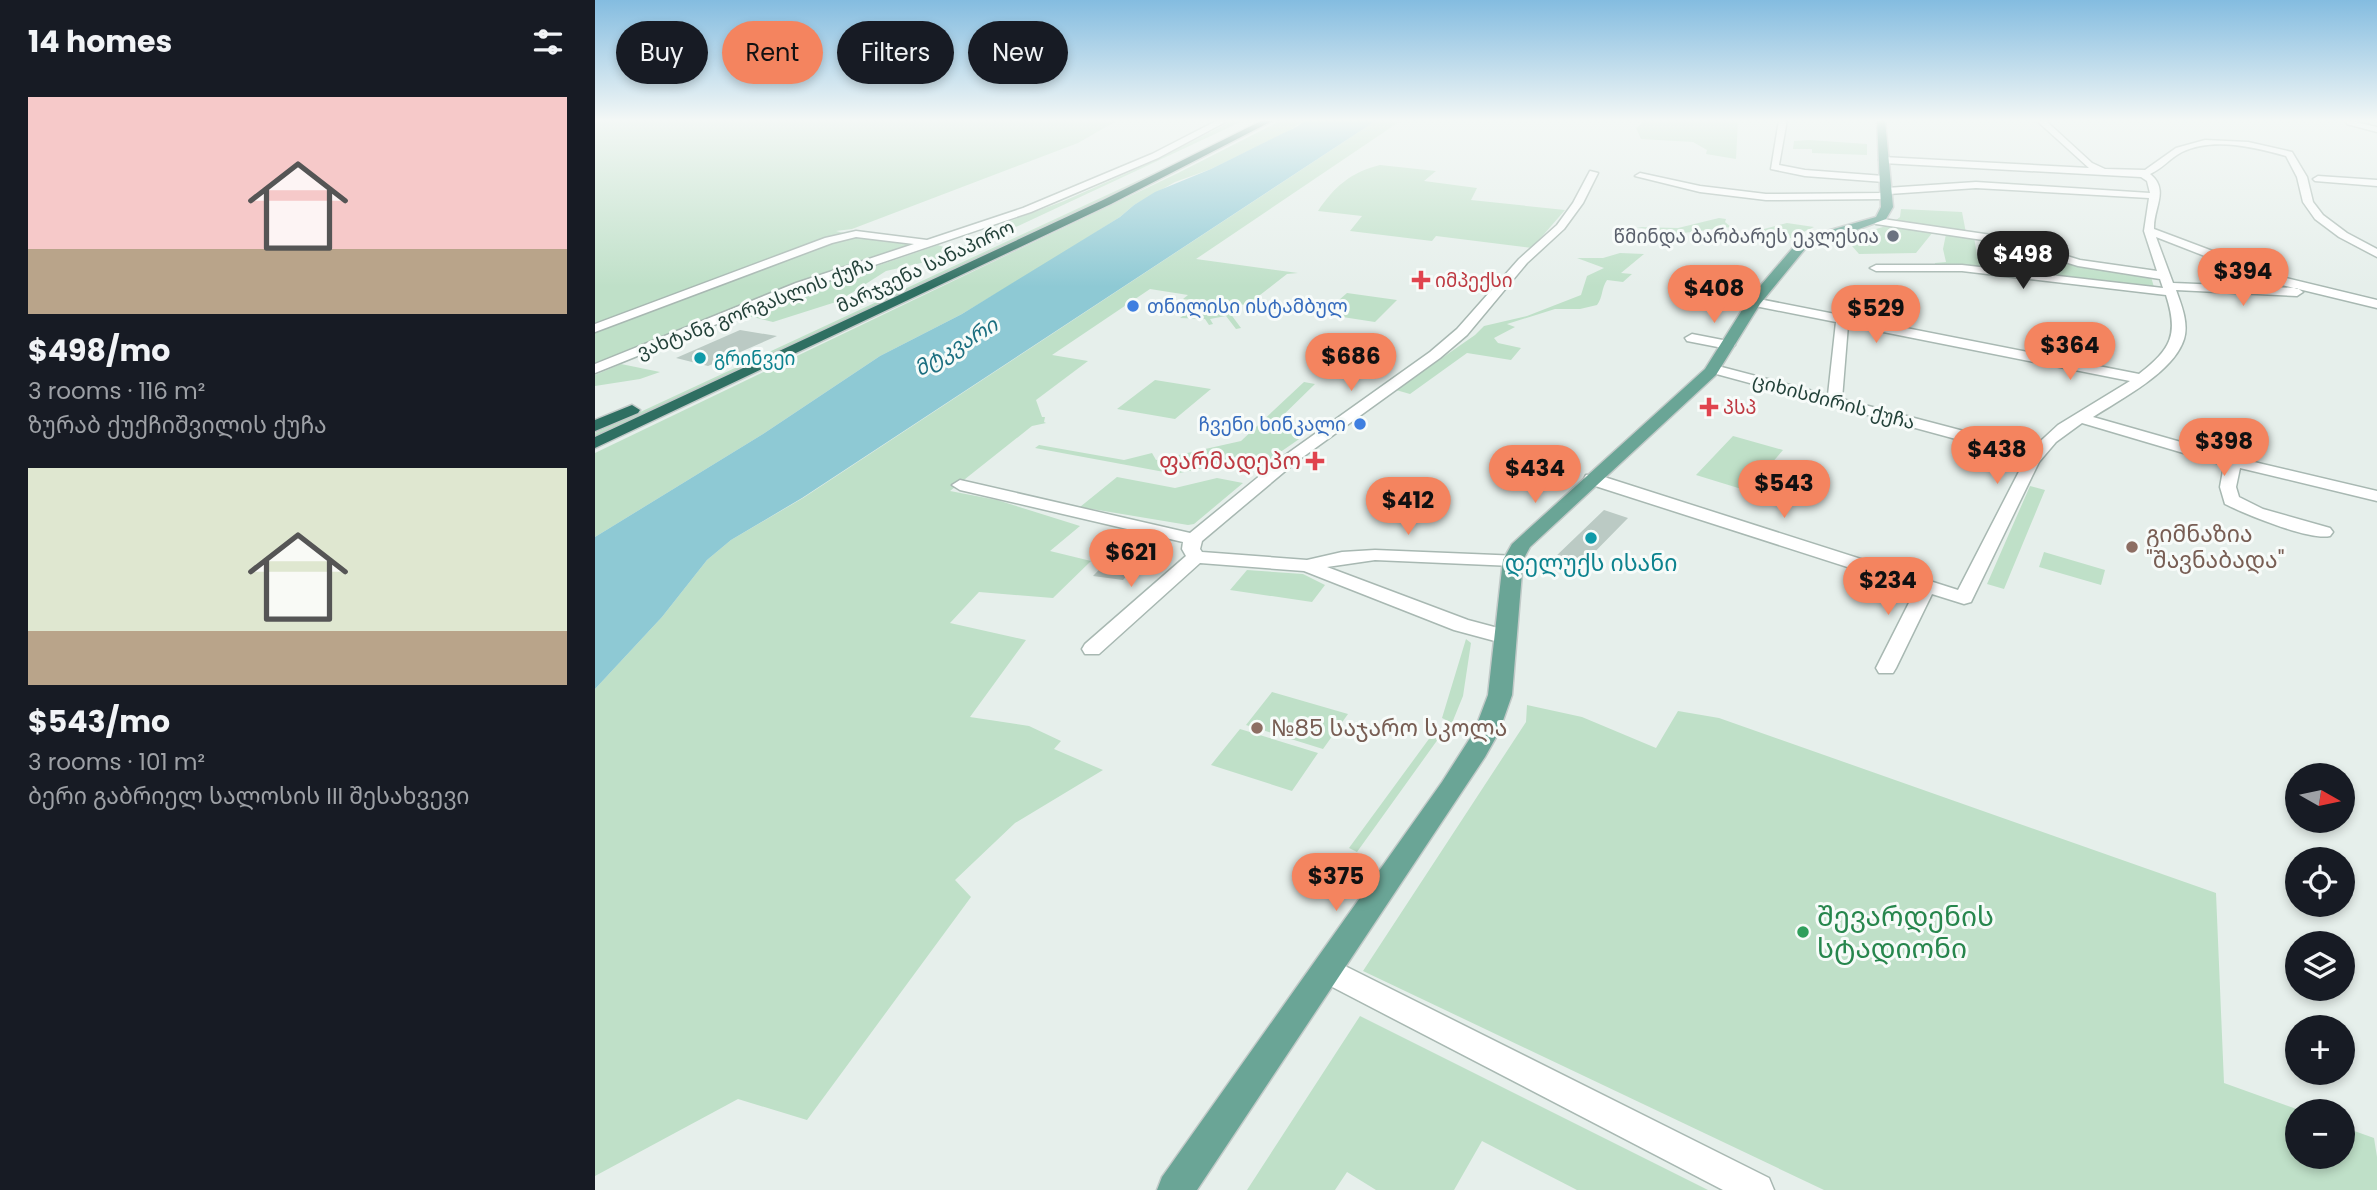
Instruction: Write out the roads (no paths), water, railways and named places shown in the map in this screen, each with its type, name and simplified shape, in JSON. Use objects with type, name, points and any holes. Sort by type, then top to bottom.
[{"type":"highway","name":"მარჯვენა სანაპირო","points":[[595,426],[1009,238],[1140,176]]},
{"type":"highway","name":"მარჯვენა სანაპირო","points":[[595,443],[1160,176]]},
{"type":"main road","points":[[1175,1190],[1481,741],[1498,707],[1513,560],[1522,544],[1714,369],[1754,302],[1801,246],[1817,238],[1876,221],[1885,215],[1884,176]]},
{"type":"street","name":"ვახტანგ გორგასლის ქუჩა","points":[[595,369],[800,286],[983,226],[1110,176]]},
{"type":"street","points":[[1092,649],[1290,459],[1435,355],[1462,332],[1523,261],[1535,254],[1572,212],[1591,176]]},
{"type":"street","points":[[1640,176],[1700,189],[1766,197],[1976,185],[2157,193]]},
{"type":"street","points":[[1818,176],[1885,189]]},
{"type":"street","points":[[2129,176],[2142,180],[2157,193]]},
{"type":"street","points":[[1592,479],[1964,597],[2034,455],[2055,434],[2142,379],[2161,363],[2178,339],[2179,328],[2168,285],[2149,230],[2148,217],[2157,193],[2151,179],[2145,176]]},
{"type":"street","points":[[2301,176],[2313,211],[2328,225],[2377,254]]},
{"type":"street","points":[[2318,179],[2377,183]]},
{"type":"street","points":[[1876,221],[2005,240],[2078,263],[2168,285]]},
{"type":"street","points":[[837,229],[856,234],[931,243]]},
{"type":"street","points":[[2149,230],[2278,280],[2319,292]]},
{"type":"street","points":[[595,328],[829,240],[856,234]]},
{"type":"street","points":[[2360,246],[2377,246]]},
{"type":"street","points":[[1877,268],[1962,268],[2262,292],[2319,292],[2344,295],[2377,304]]},
{"type":"street","points":[[1754,302],[2142,379]]},
{"type":"street","points":[[1835,401],[1842,321]]},
{"type":"street","points":[[1692,338],[1728,345]]},
{"type":"street","name":"ციხისძირის ქუჩა","points":[[1714,369],[2034,455]]},
{"type":"street","points":[[2081,418],[2234,462],[2377,496]]},
{"type":"street","points":[[2234,462],[2228,487],[2231,500],[2257,513],[2324,532]]},
{"type":"street","points":[[960,485],[1195,548],[1307,566],[1461,625],[1506,637]]},
{"type":"street","points":[[1307,566],[1342,558],[1375,555],[1513,560]]},
{"type":"street","points":[[1885,668],[1927,586]]},
{"type":"street","points":[[1327,970],[1757,1190]]},
{"type":"water","name":"მტკვარი","points":[[1195,176],[1293,176],[802,498],[731,540],[707,560],[662,617],[595,689],[595,537],[763,434],[880,356],[962,314],[1120,217],[1155,192]]},
{"type":"place","name":"წმინდა ბარბარეს ეკლესია","points":[[1893,236]]},
{"type":"place","name":"იმპექსი","points":[[1421,280]]},
{"type":"place","name":"თნილისი ისტამბულ","points":[[1133,306]]},
{"type":"place","name":"გრინვეი","points":[[700,358]]},
{"type":"place","name":"პსპ","points":[[1709,407]]},
{"type":"place","name":"ჩვენი ხინკალი","points":[[1360,424]]},
{"type":"place","name":"ფარმადეპო","points":[[1315,461]]},
{"type":"place","name":"დელუქს ისანი","points":[[1591,538]]},
{"type":"place","name":"გიმნაზია \"შავნაბადა\"","points":[[2132,547]]},
{"type":"place","name":"№85 საჯარო სკოლა","points":[[1257,728]]},
{"type":"place","name":"შევარდენის სტადიონი","points":[[1803,932]]}]
